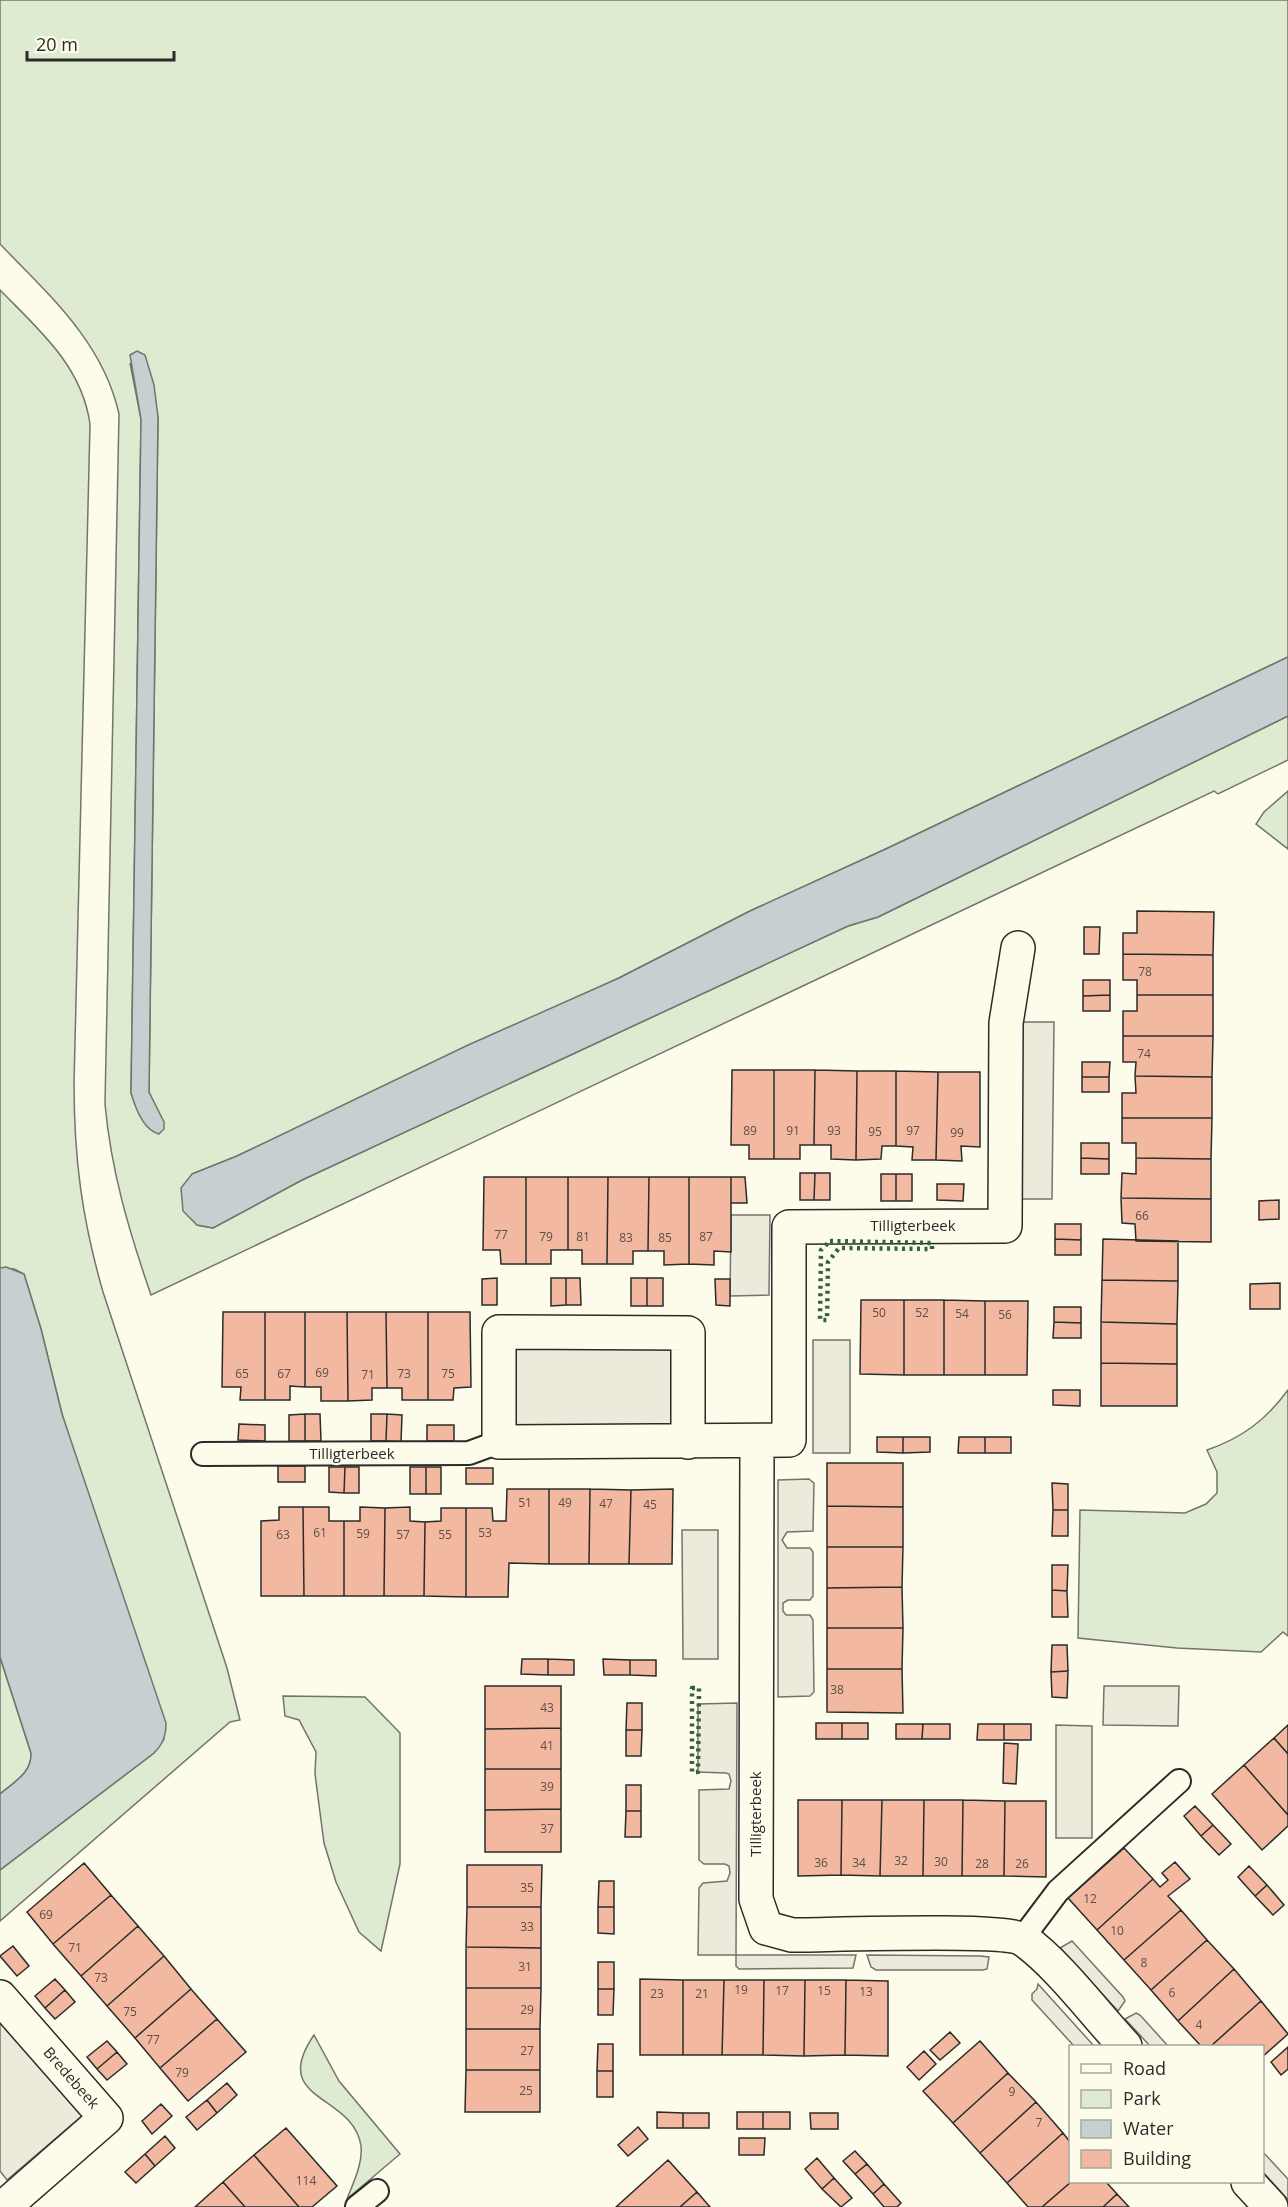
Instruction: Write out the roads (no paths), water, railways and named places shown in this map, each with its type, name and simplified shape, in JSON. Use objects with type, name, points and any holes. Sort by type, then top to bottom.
[{"type":"street","name":"Tilligterbeek","points":[[499,1442],[789,1440],[789,1227],[1005,1226],[1006,1023],[1018,948]]},
{"type":"street","points":[[499,1442],[499,1332],[688,1333],[688,1442]]},
{"type":"street","name":"Tilligterbeek","points":[[757,1441],[756,1899],[766,1928],[792,1935],[989,1934],[1022,1939]]},
{"type":"street","points":[[1022,1939],[1045,1959],[1124,2045]]},
{"type":"street","name":"Bredebeek","points":[[0,1997],[106,2118],[5,2200]]},
{"type":"street","points":[[1250,2183],[1271,2207]]},
{"type":"lane","name":"Tilligterbeek","points":[[203,1454],[469,1453],[499,1442]]},
{"type":"lane","points":[[1022,1939],[1058,1891],[1179,1781]]},
{"type":"lane","points":[[357,2207],[377,2191]]},
{"type":"water","points":[[137,351],[145,355],[154,385],[158,417],[149,1092],[164,1122],[164,1129],[159,1134],[153,1132],[144,1123],[131,1093],[141,419],[130,355]]},
{"type":"water","points":[[1288,657],[1288,716],[878,917],[848,926],[302,1180],[213,1228],[197,1225],[183,1211],[181,1188],[192,1174],[237,1156],[466,1046],[619,978],[750,911],[888,848]]},
{"type":"water","points":[[6,1267],[24,1274],[41,1329],[62,1414],[166,1723],[163,1740],[154,1753],[0,1870],[0,1794],[25,1772],[31,1760],[31,1753],[0,1657],[0,1268]]}]
